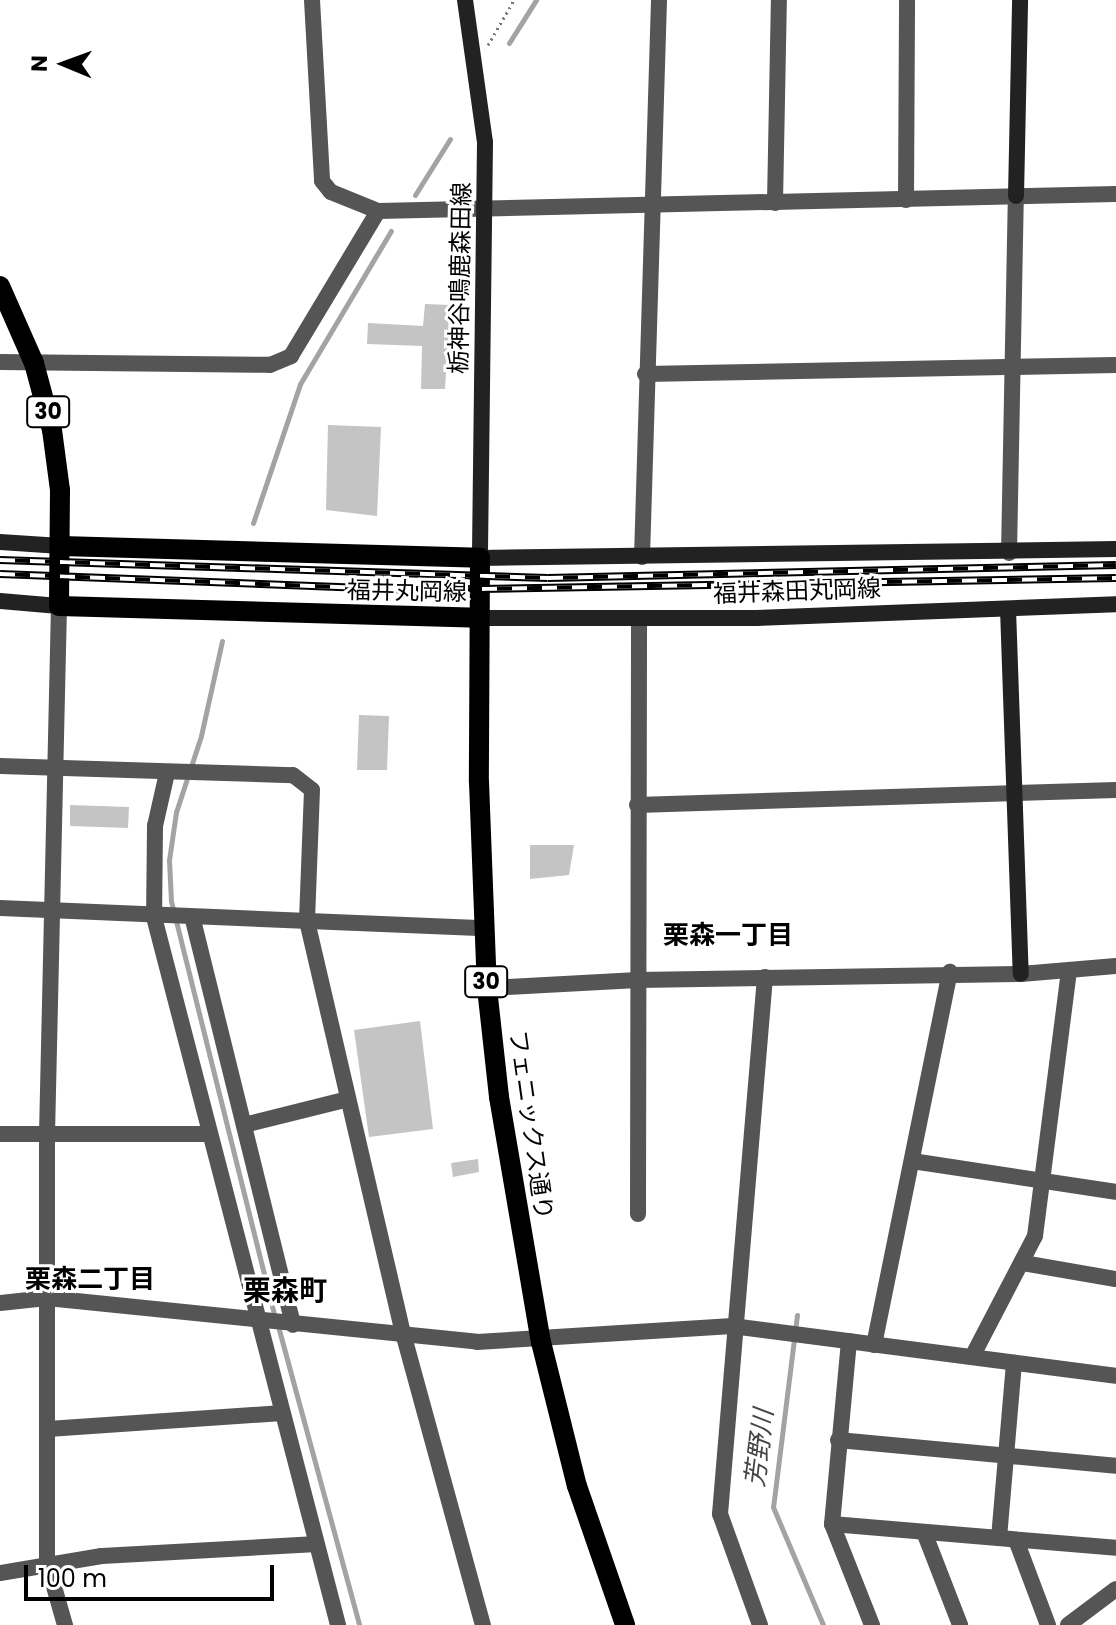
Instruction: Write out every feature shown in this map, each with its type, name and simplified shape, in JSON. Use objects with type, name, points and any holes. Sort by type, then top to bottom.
[{"type":"main road","name":"栃神谷鳴鹿森田線","points":[[465,0],[477,64],[486,210],[480,558]]},
{"type":"main road","points":[[1016,196],[1020,0]]},
{"type":"main road","name":"30","points":[[0,286],[34,363],[57,458],[61,546],[59,606]]},
{"type":"main road","points":[[0,542],[61,546]]},
{"type":"main road","name":"福井丸岡線","points":[[59,606],[479,618],[480,558],[61,546]]},
{"type":"main road","name":"福井森田丸岡線","points":[[480,558],[1009,553],[1116,549]]},
{"type":"main road","points":[[0,601],[59,606]]},
{"type":"main road","name":"福井森田丸岡線","points":[[479,618],[639,618],[1116,604]]},
{"type":"main road","points":[[1008,609],[1017,792],[1021,974]]},
{"type":"main road","name":"フェニックス通り","points":[[479,618],[487,988],[514,1204],[541,1342],[577,1486],[625,1625]]},
{"type":"street","points":[[312,0],[322,181],[331,192],[378,211],[1116,194]]},
{"type":"street","points":[[642,557],[645,374],[654,205],[659,0]]},
{"type":"street","points":[[775,203],[779,0]]},
{"type":"street","points":[[906,200],[907,0]]},
{"type":"street","points":[[1009,553],[1016,196]]},
{"type":"street","points":[[0,362],[270,365],[291,356],[378,211]]},
{"type":"street","points":[[645,374],[1116,365]]},
{"type":"street","points":[[59,606],[47,1133],[47,1562],[65,1625]]},
{"type":"street","points":[[638,1214],[639,618]]},
{"type":"street","points":[[0,766],[293,775],[312,790],[307,921],[403,1333],[483,1625]]},
{"type":"street","points":[[167,773],[155,826],[154,917],[338,1625]]},
{"type":"street","points":[[637,805],[1116,790]]},
{"type":"street","points":[[0,908],[193,920],[485,928]]},
{"type":"street","points":[[193,920],[293,1325]]},
{"type":"street","points":[[487,988],[638,980],[950,972],[1021,974],[1116,966]]},
{"type":"street","points":[[972,1357],[1035,1236],[1069,971]]},
{"type":"street","points":[[874,1345],[950,972]]},
{"type":"street","points":[[760,1625],[720,1514],[732,1326],[765,977]]},
{"type":"street","points":[[244,1125],[348,1099]]},
{"type":"street","points":[[0,1134],[208,1134]]},
{"type":"street","points":[[912,1161],[1116,1192]]},
{"type":"street","points":[[1023,1263],[1116,1279]]},
{"type":"street","points":[[0,1303],[47,1298],[293,1325],[541,1342],[732,1326],[1116,1376]]},
{"type":"street","points":[[849,1341],[832,1524],[872,1625]]},
{"type":"street","points":[[999,1538],[1014,1363]]},
{"type":"street","points":[[48,1429],[282,1413]]},
{"type":"street","points":[[838,1440],[1116,1466]]},
{"type":"street","points":[[832,1524],[1116,1548]]},
{"type":"street","points":[[924,1532],[960,1625]]},
{"type":"street","points":[[1016,1540],[1048,1625]]},
{"type":"street","points":[[0,1573],[47,1562],[213,1546],[317,1544]]},
{"type":"street","points":[[1068,1625],[1116,1589]]},
{"type":"path","points":[[477,64],[514,0]]},
{"type":"building","points":[[425,304],[450,305],[445,389],[421,389],[422,346],[367,344],[368,323],[423,326]]},
{"type":"building","points":[[328,425],[381,427],[377,516],[326,510]]},
{"type":"building","points":[[359,715],[389,716],[387,770],[357,770]]},
{"type":"building","points":[[70,805],[129,807],[128,828],[70,826]]},
{"type":"building","points":[[530,845],[574,845],[569,875],[530,879]]},
{"type":"building","points":[[420,1021],[433,1129],[369,1137],[354,1030]]},
{"type":"building","points":[[478,1159],[479,1172],[453,1177],[451,1163]]},
{"type":"waterway","points":[[509,43],[536,0]]},
{"type":"waterway","points":[[415,195],[450,139]]},
{"type":"waterway","points":[[253,523],[300,384],[391,231]]},
{"type":"waterway","points":[[222,641],[201,736],[176,812],[169,860],[171,901],[275,1317]]},
{"type":"waterway","name":"芳野川","points":[[797,1315],[773,1507],[823,1625]]},
{"type":"waterway","points":[[278,1326],[359,1625]]},
{"type":"railway","points":[[0,560],[548,578],[1116,565]]},
{"type":"railway","points":[[0,574],[422,590],[1116,578]]},
{"type":"district","name":"栗森一丁目","points":[[728,936]]},
{"type":"district","name":"栗森二丁目","points":[[90,1280]]},
{"type":"district","name":"栗森町","points":[[285,1291]]}]
